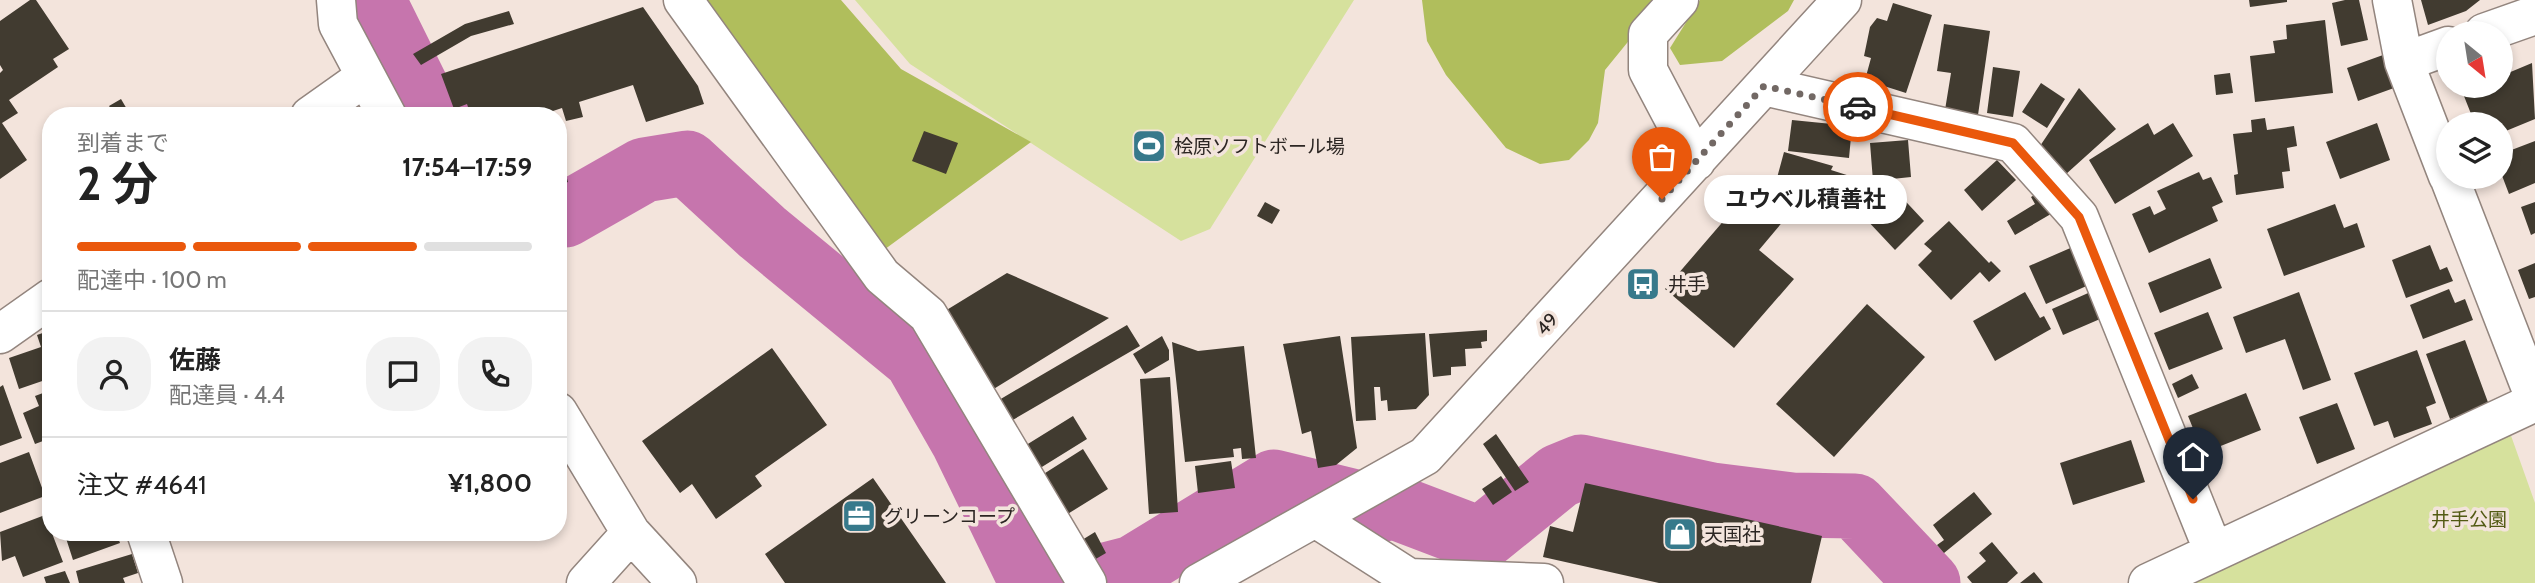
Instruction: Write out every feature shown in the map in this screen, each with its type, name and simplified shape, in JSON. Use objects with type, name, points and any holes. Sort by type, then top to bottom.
[{"type":"street","points":[[336,0],[338,24],[382,107]]},
{"type":"street","points":[[683,0],[882,276],[928,315],[1081,572]]},
{"type":"street","points":[[1679,0],[1648,34],[1648,70],[1696,161]]},
{"type":"street","name":"49","points":[[1199,583],[1425,457],[1842,0]]},
{"type":"street","points":[[2392,0],[2404,62],[2436,145]]},
{"type":"street","points":[[2513,23],[2535,15]]},
{"type":"street","points":[[2404,62],[2436,50]]},
{"type":"street","points":[[322,107],[365,76]]},
{"type":"street","points":[[1764,86],[2013,143],[2079,217],[2213,550]]},
{"type":"street","points":[[2148,583],[2535,400],[2453,189]]},
{"type":"street","points":[[0,334],[42,304]]},
{"type":"street","points":[[567,427],[631,533],[677,583]]},
{"type":"street","points":[[1321,517],[1409,578],[1545,583]]},
{"type":"street","points":[[586,583],[631,533]]},
{"type":"street","points":[[149,541],[163,583]]},
{"type":"green space","points":[[701,0],[841,0],[901,69],[1031,142],[877,255]]},
{"type":"green space","name":"桧原ソフトボール場","points":[[855,0],[1354,0],[1210,229],[1181,241],[910,64]]},
{"type":"green space","points":[[1422,0],[1662,0],[1605,70],[1598,123],[1589,140],[1569,160],[1540,164],[1506,148],[1446,75],[1427,41]]},
{"type":"green space","points":[[1700,0],[1794,0],[1788,11],[1722,61],[1680,65],[1670,48]]},
{"type":"green space","name":"井手公園","points":[[2509,430],[2535,503],[2535,583],[2190,583]]},
{"type":"building","points":[[30,0],[36,0],[69,49],[53,59],[58,67],[9,100],[18,113],[2,123],[27,160],[0,179],[0,73],[3,70],[0,65],[0,21]]},
{"type":"building","points":[[2249,0],[2287,0],[2287,2],[2250,7]]},
{"type":"building","points":[[2359,0],[2368,40],[2341,46],[2332,3]]},
{"type":"building","points":[[2421,0],[2480,0],[2466,11],[2428,25]]},
{"type":"building","points":[[1893,3],[1932,15],[1906,93],[1865,80],[1871,58],[1864,56],[1870,27],[1877,18],[1887,21]]},
{"type":"building","points":[[643,7],[698,86],[704,104],[646,122],[633,85],[579,102],[583,117],[567,121],[567,107],[468,107],[467,104],[453,107],[441,74]]},
{"type":"building","points":[[509,11],[514,24],[471,36],[421,65],[413,54],[465,24]]},
{"type":"building","points":[[2325,20],[2333,93],[2255,102],[2250,56],[2275,53],[2273,41],[2287,39],[2286,25]]},
{"type":"building","points":[[1944,24],[1990,31],[1978,115],[1945,110],[1951,73],[1937,71]]},
{"type":"building","points":[[2383,55],[2394,88],[2358,101],[2347,68]]},
{"type":"building","points":[[2532,63],[2535,119],[2513,128],[2513,112],[2470,112],[2465,98],[2513,98],[2513,71]]},
{"type":"building","points":[[1993,67],[2020,71],[2013,117],[1987,113]]},
{"type":"building","points":[[2230,73],[2233,93],[2216,95],[2214,75]]},
{"type":"building","points":[[2041,83],[2065,99],[2047,128],[2022,112]]},
{"type":"building","points":[[2079,88],[2116,129],[2065,175],[2040,146]]},
{"type":"building","points":[[121,99],[126,107],[110,107]]},
{"type":"building","points":[[2265,118],[2267,130],[2294,126],[2297,146],[2287,148],[2290,171],[2282,172],[2284,188],[2236,195],[2234,175],[2238,174],[2233,134],[2252,132],[2251,120]]},
{"type":"building","points":[[1792,120],[1852,126],[1849,158],[1788,151]]},
{"type":"building","points":[[2148,123],[2154,135],[2173,123],[2193,156],[2115,204],[2089,160]]},
{"type":"building","points":[[2377,123],[2390,160],[2340,179],[2326,142]]},
{"type":"building","points":[[924,131],[958,143],[946,174],[912,161]]},
{"type":"building","points":[[1908,140],[1911,177],[1873,181],[1870,143]]},
{"type":"building","points":[[2535,141],[2535,183],[2509,194],[2507,189],[2513,189],[2513,149]]},
{"type":"building","points":[[1784,152],[1833,166],[1831,170],[1853,177],[1843,209],[1774,189]]},
{"type":"building","points":[[1997,160],[2016,180],[1982,211],[1964,190]]},
{"type":"building","points":[[2199,172],[2203,180],[2211,177],[2223,202],[2212,207],[2218,221],[2149,253],[2132,214],[2150,206],[2154,215],[2166,209],[2157,191]]},
{"type":"building","points":[[1751,189],[1785,219],[1759,250],[1794,279],[1734,348],[1665,289]]},
{"type":"building","points":[[1894,189],[1924,221],[1895,250],[1865,218]]},
{"type":"building","points":[[2043,190],[2056,211],[2015,235],[2007,221],[2035,204],[2031,197]]},
{"type":"building","points":[[1265,202],[1280,210],[1272,224],[1257,216]]},
{"type":"building","points":[[2535,202],[2535,233],[2531,235],[2521,207]]},
{"type":"building","points":[[2335,204],[2344,228],[2357,223],[2365,247],[2284,276],[2267,229]]},
{"type":"building","points":[[1949,221],[1989,263],[1991,261],[2001,271],[1989,282],[1980,272],[1951,300],[1918,265],[1932,251],[1924,244]]},
{"type":"building","points":[[2430,245],[2440,270],[2447,267],[2453,281],[2406,298],[2392,260]]},
{"type":"building","points":[[2075,246],[2091,284],[2046,304],[2029,266]]},
{"type":"building","points":[[2210,258],[2222,288],[2160,313],[2148,283]]},
{"type":"building","points":[[2535,263],[2535,297],[2529,299],[2518,270]]},
{"type":"building","points":[[1007,273],[1109,318],[992,390],[945,311]]},
{"type":"building","points":[[2449,289],[2455,303],[2465,299],[2473,320],[2423,339],[2410,305]]},
{"type":"building","points":[[2095,290],[2107,316],[2063,335],[2052,309]]},
{"type":"building","points":[[2025,292],[2040,318],[2044,316],[2051,329],[1995,361],[1973,321]]},
{"type":"building","points":[[2299,292],[2331,380],[2303,390],[2285,339],[2246,353],[2233,317]]},
{"type":"building","points":[[1867,304],[1925,357],[1834,457],[1776,404]]},
{"type":"building","points":[[2208,312],[2223,349],[2169,370],[2154,333]]},
{"type":"building","points":[[1127,325],[1140,346],[1011,421],[999,400]]},
{"type":"building","points":[[1487,330],[1487,341],[1481,342],[1482,348],[1465,349],[1466,366],[1451,367],[1451,375],[1433,377],[1429,334]]},
{"type":"building","points":[[42,333],[42,381],[19,389],[9,358],[41,347],[37,335]]},
{"type":"building","points":[[1425,333],[1429,395],[1416,409],[1388,411],[1387,400],[1381,401],[1380,387],[1374,387],[1376,420],[1356,421],[1351,337]]},
{"type":"building","points":[[1162,336],[1169,350],[1169,360],[1145,374],[1133,354]]},
{"type":"building","points":[[1340,336],[1357,448],[1336,465],[1318,468],[1311,431],[1302,434],[1283,344]]},
{"type":"building","points":[[2465,340],[2489,405],[2450,419],[2426,354]]},
{"type":"building","points":[[1172,342],[1198,351],[1244,346],[1256,458],[1242,459],[1241,448],[1233,449],[1234,457],[1185,462]]},
{"type":"building","points":[[772,348],[827,425],[755,476],[762,486],[716,519],[692,484],[680,493],[642,441]]},
{"type":"building","points":[[2417,350],[2436,403],[2426,407],[2432,424],[2394,438],[2388,421],[2374,426],[2354,373]]},
{"type":"building","points":[[2192,374],[2199,388],[2178,398],[2172,384]]},
{"type":"building","points":[[1170,377],[1178,512],[1149,514],[1140,379]]},
{"type":"building","points":[[3,385],[22,438],[0,446],[0,387]]},
{"type":"building","points":[[42,393],[42,441],[35,444],[23,413],[39,406],[35,396]]},
{"type":"building","points":[[2246,393],[2261,430],[2203,453],[2188,416]]},
{"type":"building","points":[[2337,403],[2355,449],[2317,464],[2299,417]]},
{"type":"building","points":[[1073,416],[1087,439],[1037,470],[1023,447]]},
{"type":"building","points":[[1496,434],[1529,482],[1515,491],[1483,444]]},
{"type":"building","points":[[2131,440],[2145,482],[2073,505],[2060,463]]},
{"type":"building","points":[[1083,449],[1108,489],[1066,515],[1042,475]]},
{"type":"building","points":[[29,452],[42,488],[42,497],[0,513],[0,463]]},
{"type":"building","points":[[1231,461],[1235,488],[1198,493],[1195,466]]},
{"type":"building","points":[[1501,476],[1512,492],[1493,505],[1482,489]]},
{"type":"building","name":"グリーンコープ","points":[[873,478],[946,583],[785,583],[765,554]]},
{"type":"building","name":"天国社","points":[[1585,483],[1822,536],[1811,583],[1659,583],[1543,557],[1550,526],[1573,532]]},
{"type":"building","points":[[1974,492],[1992,514],[1944,553],[1937,545],[1944,540],[1933,525]]},
{"type":"building","points":[[42,516],[42,541],[55,541],[63,562],[23,577],[15,556],[2,561],[0,532]]},
{"type":"building","points":[[1095,532],[1106,553],[1094,560],[1082,540]]},
{"type":"building","points":[[67,541],[119,541],[120,543],[73,560]]},
{"type":"building","points":[[1992,542],[2018,573],[2007,583],[1972,583],[1967,577],[1986,561],[1979,553]]},
{"type":"building","points":[[132,554],[138,573],[123,578],[125,583],[79,583],[76,571]]},
{"type":"building","points":[[65,571],[70,583],[46,583],[44,577]]},
{"type":"building","points":[[2034,572],[2043,583],[2020,583]]},
{"type":"waterway","points":[[373,0],[420,95],[431,107]]},
{"type":"waterway","points":[[567,214],[644,170],[687,163],[762,232],[916,359],[963,441],[1032,583]]},
{"type":"waterway","points":[[1075,583],[1133,568],[1274,482],[1384,509],[1395,507],[1466,534],[1475,544],[1559,476],[1581,467],[1712,495],[1792,505],[1855,506],[1928,583]]},
{"type":"way so far","points":[[1662,199],[1764,86],[1858,107]]},
{"type":"place","name":"桧原ソフトボール場","points":[[1149,146]]},
{"type":"place","name":"ユウベル積善社","points":[[1662,199]]},
{"type":"place","name":"井手","points":[[1643,284]]},
{"type":"place","name":"グリーンコープ","points":[[859,516]]},
{"type":"place","name":"天国社","points":[[1680,534]]},
{"type":"route","points":[[1858,107],[2013,143],[2079,217],[2193,499]]}]
